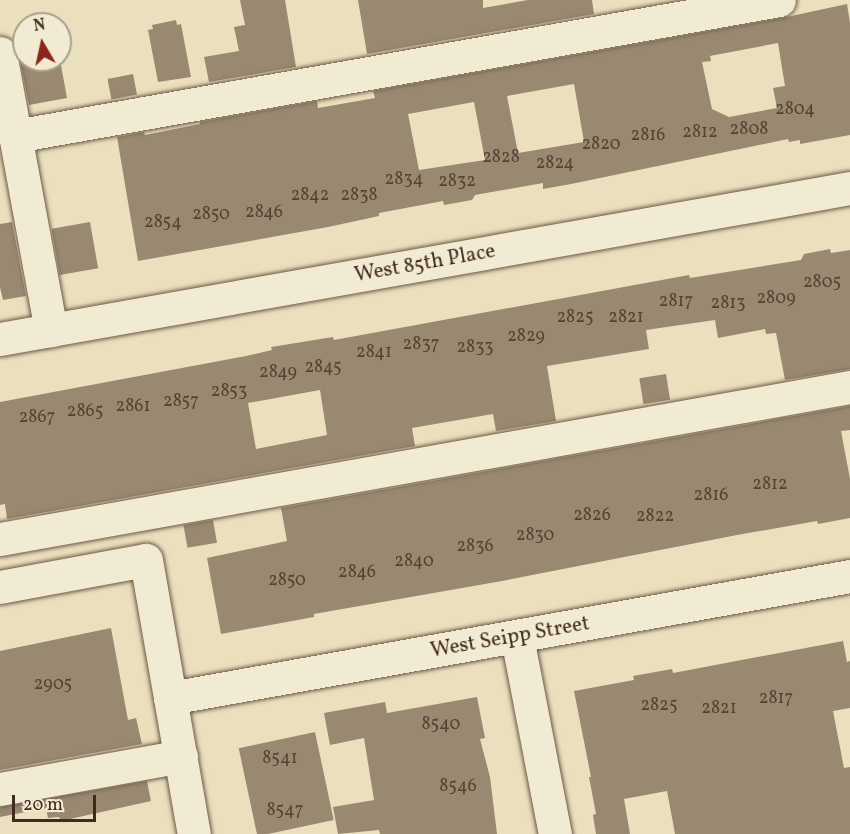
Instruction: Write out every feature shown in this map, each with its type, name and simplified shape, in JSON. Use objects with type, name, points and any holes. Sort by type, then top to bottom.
[{"type":"street","points":[[15,136],[779,0]]},
{"type":"street","points":[[0,53],[51,330]]},
{"type":"street","name":"West 85th Place","points":[[0,339],[850,188]]},
{"type":"street","points":[[0,539],[850,387]]},
{"type":"street","points":[[0,587],[146,560],[194,834]]},
{"type":"street","name":"West Seipp Street","points":[[170,698],[850,576]]},
{"type":"street","points":[[517,637],[555,834]]},
{"type":"street","points":[[0,789],[181,756]]},
{"type":"building","points":[[240,0],[285,0],[296,67],[209,82],[204,57],[239,51],[234,27],[245,25]]},
{"type":"building","points":[[358,0],[483,0],[483,8],[528,0],[592,0],[594,14],[367,54]]},
{"type":"building","points":[[847,4],[850,23],[850,135],[800,144],[800,140],[789,142],[788,139],[571,184],[543,189],[543,183],[475,195],[472,200],[444,205],[443,201],[379,213],[379,216],[328,227],[138,261],[117,137],[144,132],[145,135],[200,124],[200,122],[317,101],[318,108],[375,98],[373,91],[782,18]],"holes":[[[778,43],[785,86],[773,88],[777,108],[729,117],[712,109],[702,62],[711,61],[710,56]],[[574,84],[584,142],[518,153],[507,96]],[[474,102],[485,160],[419,170],[408,114]]]},
{"type":"building","points":[[176,20],[177,25],[181,24],[191,77],[158,82],[148,30],[153,29],[152,25]]},
{"type":"building","points":[[22,72],[62,72],[67,98],[29,105]]},
{"type":"building","points":[[133,74],[137,95],[111,100],[107,79]]},
{"type":"building","points":[[12,222],[26,296],[3,300],[0,287],[0,224]]},
{"type":"building","points":[[90,222],[98,268],[60,275],[52,229]]},
{"type":"building","points":[[830,249],[831,253],[850,250],[850,369],[785,380],[776,333],[766,334],[765,329],[718,338],[715,320],[646,330],[649,349],[547,366],[556,421],[496,431],[493,414],[412,428],[415,446],[7,519],[5,504],[0,505],[0,402],[246,356],[272,350],[271,347],[333,337],[334,340],[689,275],[690,278],[801,260],[804,254]],"holes":[[[320,390],[327,435],[256,449],[248,403]]]},
{"type":"building","points":[[666,374],[670,400],[643,404],[639,378]]},
{"type":"building","points":[[850,406],[850,430],[841,431],[850,479],[850,518],[818,524],[817,521],[737,535],[502,581],[314,614],[314,617],[221,634],[207,558],[287,541],[281,508]]},
{"type":"building","points":[[213,520],[217,543],[187,548],[183,525]]},
{"type":"building","points":[[111,628],[128,720],[136,718],[142,744],[0,770],[0,651]]},
{"type":"building","points":[[843,641],[847,662],[850,661],[850,708],[833,711],[844,768],[850,767],[850,834],[675,834],[667,791],[624,799],[630,834],[596,834],[593,815],[596,814],[589,777],[591,777],[574,691],[634,680],[633,676],[672,669],[673,673]]},
{"type":"building","points":[[477,697],[485,738],[480,739],[490,777],[497,834],[380,834],[379,830],[338,834],[333,807],[374,800],[364,738],[330,745],[324,713],[385,702],[387,713]]},
{"type":"building","points":[[315,732],[334,820],[268,834],[257,834],[239,748]]},
{"type":"building","points":[[147,781],[151,801],[61,821],[59,817],[48,818],[46,808],[0,817],[0,807]]}]
